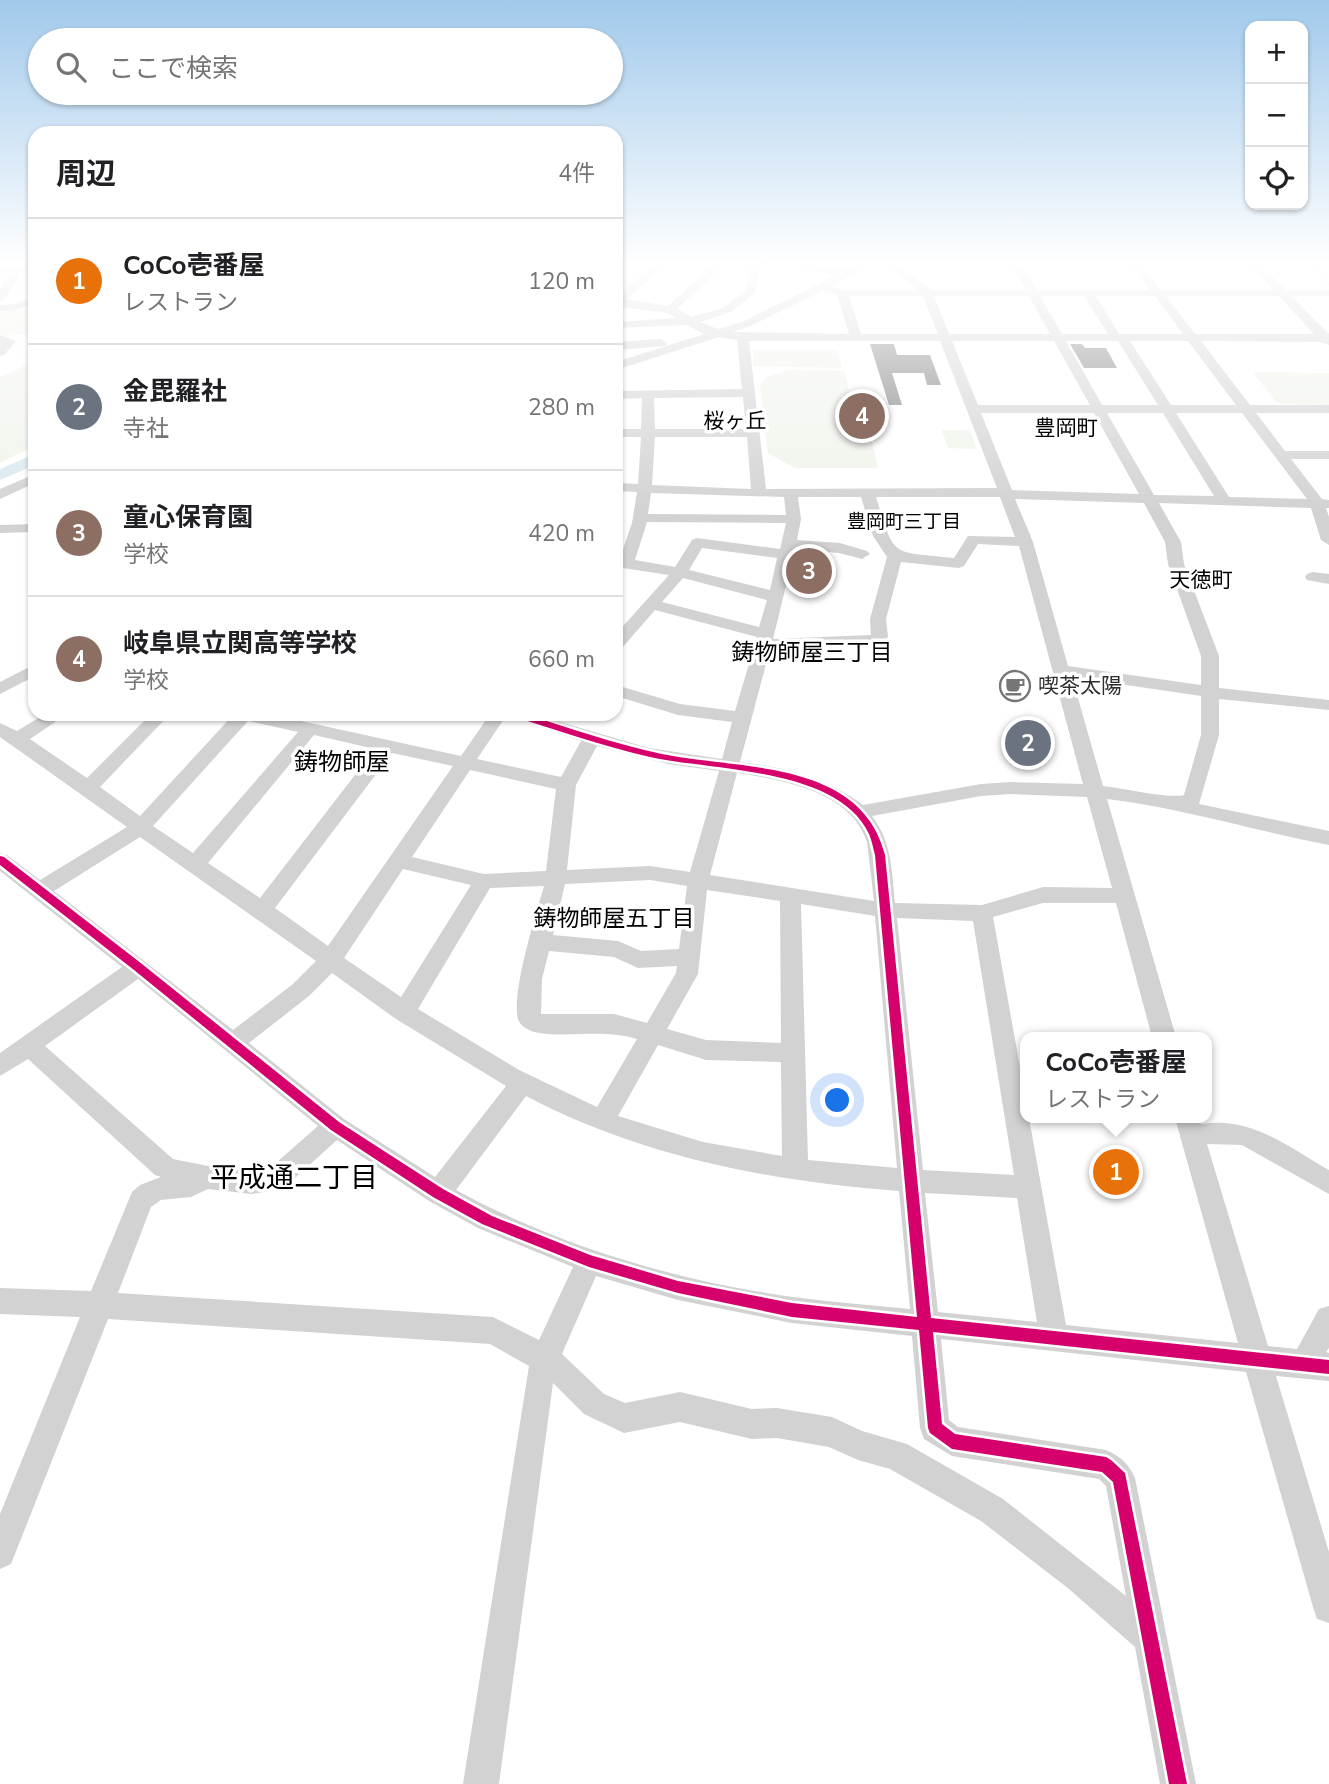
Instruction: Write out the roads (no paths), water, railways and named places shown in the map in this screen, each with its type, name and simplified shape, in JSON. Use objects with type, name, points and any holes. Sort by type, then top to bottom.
[{"type":"street","points":[[623,364],[675,347]]},
{"type":"street","points":[[744,347],[759,493]]},
{"type":"street","points":[[947,347],[1024,542],[1163,1032]]},
{"type":"street","points":[[1063,347],[1173,542],[1176,564],[1210,656],[1210,735],[1192,800],[1178,803]]},
{"type":"street","points":[[1125,347],[1224,500]]},
{"type":"street","points":[[1198,347],[1280,455],[1323,504],[1329,540]]},
{"type":"street","points":[[623,394],[748,393]]},
{"type":"street","points":[[623,558],[640,518],[645,489],[648,394]]},
{"type":"street","points":[[972,408],[1329,409]]},
{"type":"street","points":[[623,433],[752,433]]},
{"type":"street","points":[[1280,455],[1329,455]]},
{"type":"street","points":[[0,495],[28,481]]},
{"type":"street","points":[[623,487],[759,493],[1006,494],[1323,504]]},
{"type":"street","points":[[602,1121],[687,974],[698,880],[776,597],[794,520],[790,492]]},
{"type":"street","points":[[867,492],[883,547],[895,557],[959,563],[973,539],[1024,542]]},
{"type":"street","points":[[640,518],[794,520]]},
{"type":"street","points":[[0,529],[28,528]]},
{"type":"street","points":[[623,636],[680,572],[697,543],[787,549],[840,548],[862,554]]},
{"type":"street","points":[[652,604],[793,646],[836,640],[876,640],[880,636],[878,619],[895,557]]},
{"type":"street","points":[[623,563],[680,572],[776,597]]},
{"type":"street","points":[[1061,670],[1329,705]]},
{"type":"street","points":[[0,689],[28,673]]},
{"type":"street","points":[[623,692],[678,709],[741,718]]},
{"type":"street","points":[[17,739],[47,721]]},
{"type":"street","points":[[88,788],[154,721]]},
{"type":"street","points":[[39,890],[141,827],[238,721]]},
{"type":"street","points":[[275,721],[566,785]]},
{"type":"street","points":[[232,1044],[301,990],[329,961],[494,721]]},
{"type":"street","points":[[556,721],[592,737],[666,757],[786,776],[818,785],[860,812],[874,831],[880,855],[934,1428],[952,1441],[1106,1465],[1120,1479],[1178,1784]]},
{"type":"street","points":[[0,729],[88,788],[404,1013],[521,1084],[602,1121],[700,1152],[795,1168],[910,1181],[1027,1187]]},
{"type":"street","points":[[195,864],[310,729]]},
{"type":"street","points":[[592,737],[566,785],[556,878],[531,979],[529,1018],[536,1023],[614,1023],[706,1050],[792,1053]]},
{"type":"street","points":[[262,911],[387,746]]},
{"type":"street","points":[[860,812],[981,790],[1011,788],[1095,791],[1178,803],[1263,826],[1329,838]]},
{"type":"street","points":[[0,860],[335,1126],[438,1193],[487,1220],[589,1261],[678,1287],[792,1310],[1317,1366],[1329,1319]]},
{"type":"street","points":[[399,861],[484,881],[650,873],[884,910],[982,913],[1043,895],[1125,896]]},
{"type":"street","points":[[404,1013],[484,881]]},
{"type":"street","points":[[790,894],[795,1168]]},
{"type":"street","points":[[982,913],[1054,1336]]},
{"type":"street","points":[[540,942],[618,949],[638,960],[689,957]]},
{"type":"street","points":[[0,1066],[138,967]]},
{"type":"street","points":[[29,1046],[164,1167],[178,1173],[258,1183],[272,1180],[335,1126]]},
{"type":"street","points":[[438,1193],[521,1084]]},
{"type":"street","points":[[1329,1183],[1246,1135],[1190,1127],[1329,1607]]},
{"type":"street","points":[[0,1553],[141,1200],[148,1192],[159,1187],[192,1186],[199,1182],[202,1176]]},
{"type":"street","points":[[481,1784],[539,1380],[545,1359],[589,1261]]},
{"type":"street","points":[[0,1301],[493,1331],[561,1370],[594,1405],[624,1418],[680,1407],[752,1424],[777,1423],[832,1432],[858,1445],[896,1455],[992,1510],[1149,1637]]},
{"type":"waterway","points":[[0,475],[28,462]]},
{"type":"place","name":"岐阜県立関高等学校","points":[[862,416]]},
{"type":"place","name":"童心保育園","points":[[809,571]]},
{"type":"place","name":"喫茶太陽","points":[[1015,686]]},
{"type":"place","name":"金毘羅社","points":[[1028,743]]},
{"type":"place","name":"CoCo壱番屋","points":[[1116,1172]]},
{"type":"district","name":"桜ヶ丘","points":[[735,421]]},
{"type":"district","name":"豊岡町","points":[[1066,428]]},
{"type":"district","name":"豊岡町三丁目","points":[[904,522]]},
{"type":"district","name":"天徳町","points":[[1201,580]]},
{"type":"district","name":"鋳物師屋三丁目","points":[[812,652]]},
{"type":"district","name":"鋳物師屋","points":[[342,762]]},
{"type":"district","name":"鋳物師屋五丁目","points":[[614,918]]},
{"type":"district","name":"平成通二丁目","points":[[294,1178]]}]
